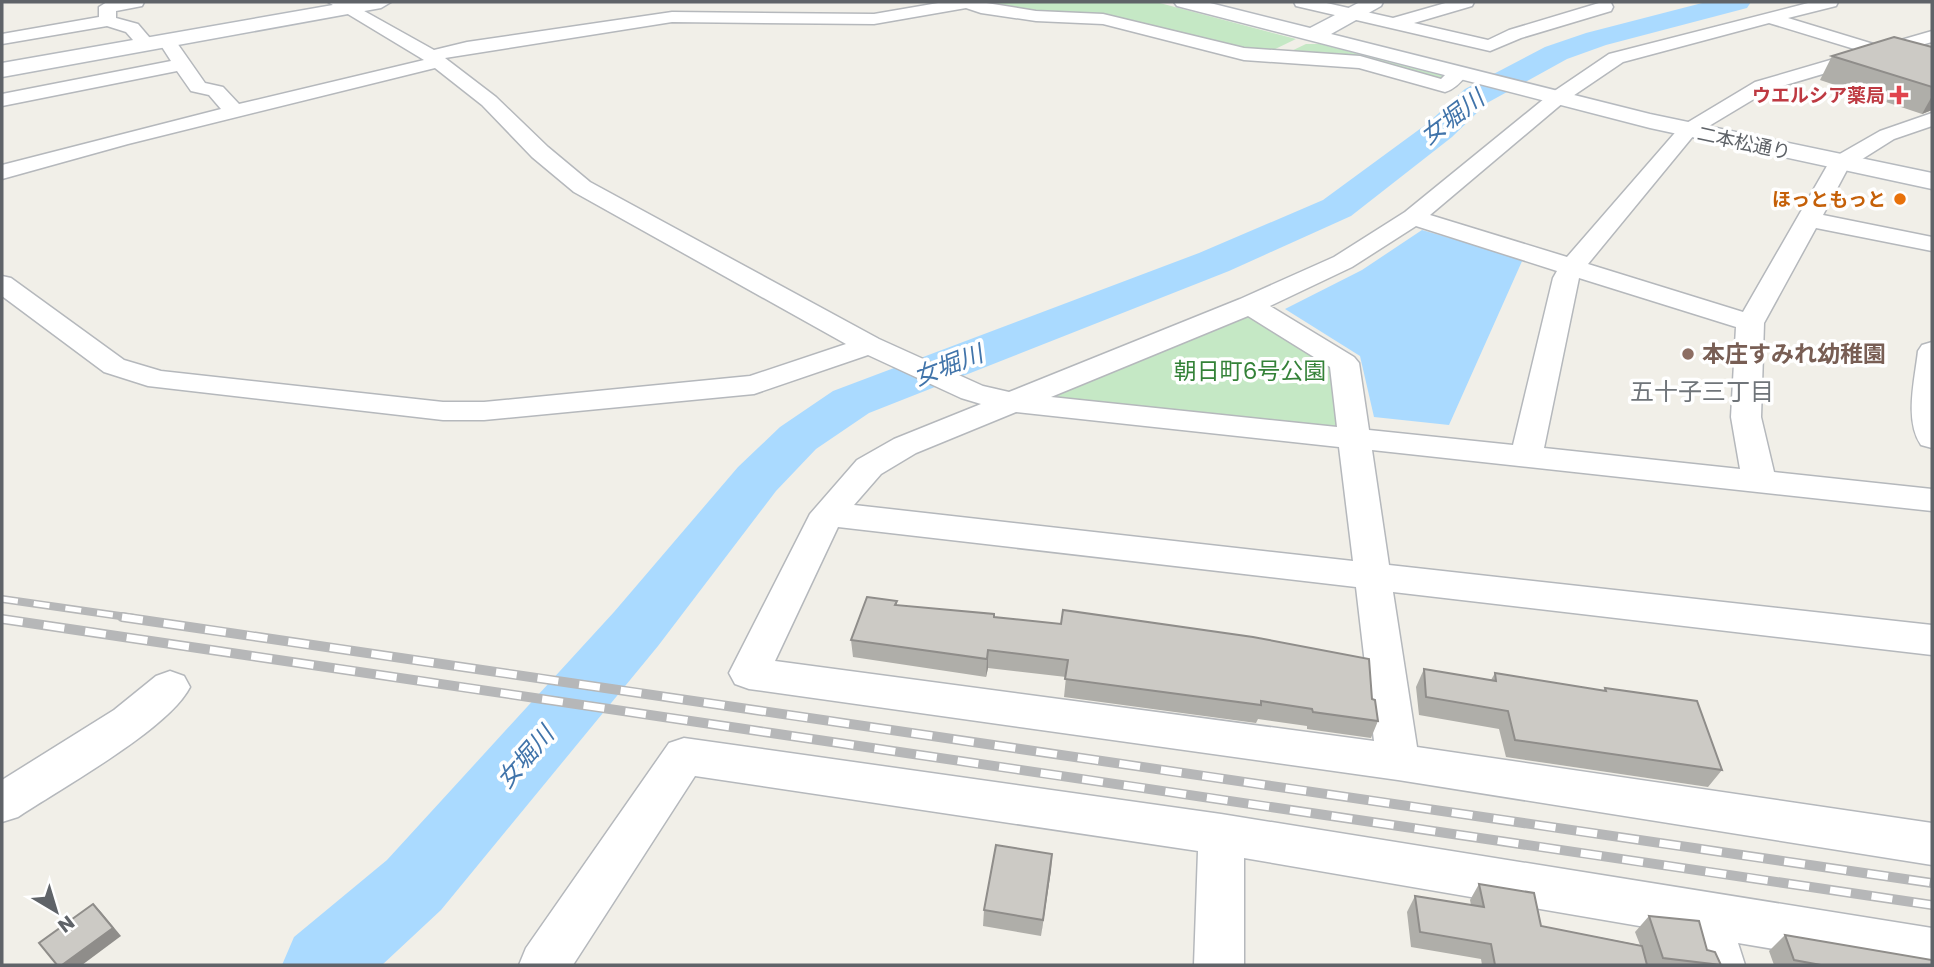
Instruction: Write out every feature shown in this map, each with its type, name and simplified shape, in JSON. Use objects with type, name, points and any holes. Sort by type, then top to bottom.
[{"type":"street","points":[[2,39],[136,2]]},
{"type":"street","points":[[2,70],[342,5],[382,2]]},
{"type":"street","points":[[2,173],[435,59],[474,46],[672,17],[874,19],[969,2],[981,8],[1036,16],[1103,19],[1244,54],[1360,62],[1445,86],[1462,74]]},
{"type":"street","name":"二本松通り","points":[[1184,2],[1687,131],[1932,181]]},
{"type":"street","points":[[1301,2],[1490,47],[1515,34],[1605,6],[1582,2]]},
{"type":"street","points":[[1271,56],[1374,2]]},
{"type":"street","points":[[1392,23],[1466,2]]},
{"type":"street","points":[[1830,2],[1616,58],[1557,99],[1413,218],[1343,262],[1250,305],[905,446],[869,467],[827,514],[749,673],[1398,762],[1932,844]]},
{"type":"street","points":[[342,5],[435,59],[489,101],[540,152],[582,187],[876,348],[972,392],[1010,401],[1932,500]]},
{"type":"street","points":[[104,10],[156,42],[182,64],[198,87],[216,91],[235,112]]},
{"type":"street","points":[[1768,17],[1932,66]]},
{"type":"street","points":[[1526,457],[1566,278],[1572,267],[1687,131],[1762,86],[1932,36]]},
{"type":"street","points":[[2,100],[182,64]]},
{"type":"street","points":[[1759,481],[1746,417],[1750,323],[1839,164],[1887,135],[1932,119]]},
{"type":"street","points":[[1887,135],[1932,141]]},
{"type":"street","points":[[1413,218],[1750,323]]},
{"type":"street","points":[[1808,219],[1932,244]]},
{"type":"street","points":[[2,284],[114,366],[158,380],[443,411],[484,411],[754,385],[876,348]]},
{"type":"street","points":[[1250,305],[1344,363],[1398,762]]},
{"type":"street","points":[[1931,424],[1932,351]]},
{"type":"street","points":[[827,514],[1932,640]]},
{"type":"street","points":[[2,803],[129,722],[170,687]]},
{"type":"street","points":[[544,965],[684,756],[1221,834],[1926,956]]},
{"type":"street","points":[[1219,965],[1221,834]]},
{"type":"street","points":[[1705,916],[1720,965]]},
{"type":"green space","points":[[1156,2],[1296,39],[1267,53],[1137,27],[978,3]]},
{"type":"green space","points":[[1306,44],[1320,44],[1448,77],[1443,82],[1287,53]]},
{"type":"green space","name":"朝日町6号公園","points":[[1248,314],[1337,364],[1343,424],[1331,431],[1058,400],[1057,396],[1131,361]]},
{"type":"water","points":[[1422,230],[1523,259],[1449,425],[1374,417],[1360,356],[1285,309],[1362,270]]},
{"type":"building","points":[[1894,37],[1932,47],[1932,87],[1832,56]]},
{"type":"building","points":[[867,597],[897,601],[895,605],[994,614],[994,617],[1061,624],[1063,610],[1253,637],[1369,659],[1372,699],[1375,700],[1378,721],[1261,701],[1261,705],[1065,679],[1068,660],[988,650],[987,659],[851,640]]},
{"type":"building","points":[[1424,669],[1496,681],[1495,673],[1606,691],[1605,688],[1697,701],[1722,770],[1515,740],[1508,711],[1426,697]]},
{"type":"building","points":[[996,845],[1052,854],[1043,920],[984,910]]},
{"type":"building","points":[[1479,884],[1534,893],[1541,926],[1642,946],[1647,965],[1495,965],[1491,944],[1420,932],[1415,896],[1484,907]]},
{"type":"building","points":[[93,904],[113,928],[62,965],[57,965],[39,943]]},
{"type":"building","points":[[1649,916],[1699,921],[1707,950],[1715,952],[1721,965],[1663,958]]},
{"type":"building","points":[[1785,935],[1932,960],[1932,965],[1821,965],[1794,960]]},
{"type":"waterway","name":"女堀川","points":[[323,965],[414,885],[636,629],[757,479],[798,438],[851,402],[1214,262],[1337,208],[1440,130],[1476,96],[1556,53],[1596,39],[1737,2]]},
{"type":"railway","points":[[2,599],[134,618]]},
{"type":"railway","points":[[122,617],[1932,883]]},
{"type":"railway","points":[[2,619],[1932,905]]},
{"type":"place","name":"ウエルシア薬局","points":[[1899,95]]},
{"type":"place","name":"ほっともっと","points":[[1900,199]]},
{"type":"place","name":"本庄すみれ幼稚園","points":[[1688,354]]},
{"type":"district","name":"五十子三丁目","points":[[1702,391]]}]
